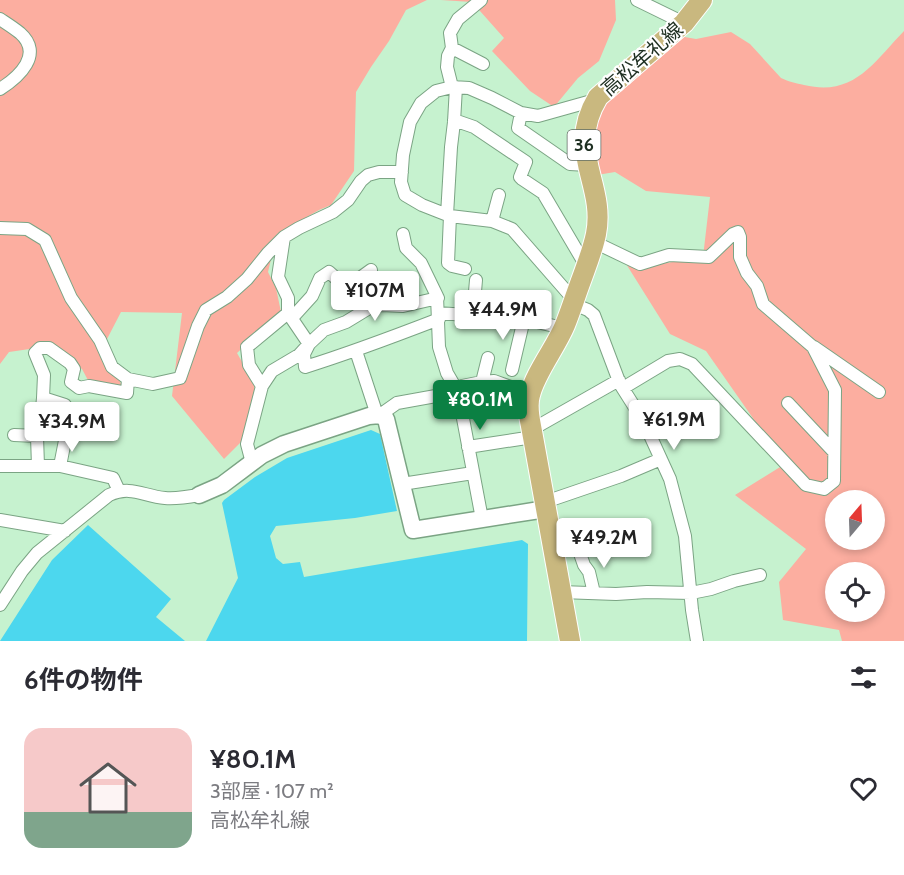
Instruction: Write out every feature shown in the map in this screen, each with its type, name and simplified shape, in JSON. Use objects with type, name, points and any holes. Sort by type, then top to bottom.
[{"type":"main road","name":"高松牟礼線","points":[[570,641],[532,434],[528,409],[530,394],[563,328],[594,242],[597,209],[587,165],[584,137],[586,124],[594,104],[598,97],[684,23],[702,0]]},
{"type":"street","points":[[465,269],[452,267],[448,263],[454,87],[447,67],[448,56],[452,48],[450,33],[458,19],[481,0]]},
{"type":"street","points":[[637,0],[684,23]]},
{"type":"street","points":[[0,19],[21,34],[30,46],[27,65],[11,82],[0,89]]},
{"type":"street","points":[[452,48],[483,64]]},
{"type":"street","points":[[594,104],[588,102],[538,116],[521,113],[469,88],[454,87],[436,91],[421,103],[410,122],[401,182],[405,195],[422,205],[449,215],[492,220],[512,229],[573,302],[594,315],[621,384],[644,422],[670,479],[685,536],[697,641]]},
{"type":"street","points":[[521,113],[518,128],[570,164],[587,165]]},
{"type":"street","points":[[454,120],[474,128],[526,162],[520,177],[543,193],[586,266]]},
{"type":"street","points":[[0,228],[27,229],[45,240],[71,298],[100,340],[112,367],[128,379],[153,384],[180,378],[206,310],[227,297],[247,279],[284,237],[333,212],[348,200],[360,181],[368,175],[379,172],[402,172]]},
{"type":"street","points":[[492,220],[499,195]]},
{"type":"street","points":[[594,242],[640,264],[669,255],[710,257],[733,234],[738,232],[740,258],[747,273],[757,286],[763,304],[813,347],[879,392]]},
{"type":"street","points":[[404,234],[406,248],[421,263],[438,298],[439,347],[447,373],[458,392],[482,519]]},
{"type":"street","points":[[284,237],[278,277],[288,298],[290,316],[309,344]]},
{"type":"street","points":[[346,288],[371,270]]},
{"type":"street","points":[[262,386],[249,365],[247,347],[290,316],[312,296],[320,278],[329,272],[369,308]]},
{"type":"street","points":[[473,315],[476,280]]},
{"type":"street","points":[[252,463],[247,444],[262,386],[272,371],[299,355],[324,330],[346,322],[369,308],[382,305],[403,306],[438,298]]},
{"type":"street","points":[[309,344],[304,354],[305,367],[356,351],[439,316],[473,315],[524,319],[563,328]]},
{"type":"street","points":[[512,370],[524,319]]},
{"type":"street","points":[[468,447],[532,434],[621,384],[668,361],[680,359],[692,364],[806,485],[824,489],[834,482],[835,390],[813,347]]},
{"type":"street","points":[[38,466],[37,436],[40,428],[44,375],[34,353],[40,348],[49,348],[70,363],[74,369],[70,382],[79,388],[89,386],[127,393],[128,379]]},
{"type":"street","points":[[356,351],[379,415],[386,418],[413,531],[546,505],[661,459]]},
{"type":"street","points":[[482,382],[488,358]]},
{"type":"street","points":[[0,605],[37,553],[109,495],[119,491],[132,490],[163,498],[199,495],[222,485],[262,455],[284,444],[369,416],[379,415],[397,403],[458,392],[462,386],[494,381],[530,394]]},
{"type":"street","points":[[43,398],[65,405],[70,415],[60,466]]},
{"type":"street","points":[[788,403],[834,452]]},
{"type":"street","points":[[14,435],[37,436]]},
{"type":"street","points":[[0,466],[60,466],[113,478],[119,491]]},
{"type":"street","points":[[402,484],[473,473]]},
{"type":"street","points":[[0,520],[65,531]]},
{"type":"street","points":[[584,525],[594,541],[577,545],[589,572],[594,593]]},
{"type":"street","points":[[561,592],[691,593],[759,575]]},
{"type":"shaded area","points":[[0,0],[427,0],[406,10],[356,92],[354,171],[331,205],[277,234],[268,272],[276,288],[281,312],[237,353],[255,385],[247,436],[224,459],[172,396],[182,313],[121,312],[106,341],[123,390],[90,384],[82,369],[50,346],[9,352],[0,364]]},
{"type":"shaded area","points":[[441,0],[615,0],[616,20],[599,61],[578,78],[554,107],[530,91],[492,51],[504,38],[472,2]]},
{"type":"shaded area","points":[[904,31],[904,641],[842,641],[839,630],[783,620],[779,582],[806,549],[735,495],[785,464],[706,351],[670,334],[623,259],[642,267],[703,257],[710,197],[646,191],[615,172],[597,175],[589,139],[593,115],[679,36],[696,39],[731,32],[750,44],[781,78],[804,85],[836,86],[849,82],[872,65]]},
{"type":"water","points":[[371,430],[380,434],[397,511],[276,526],[270,536],[276,558],[283,564],[300,562],[304,577],[522,540],[528,544],[527,641],[206,641],[238,578],[222,503],[224,500],[255,477],[287,458]]},
{"type":"water","points":[[88,525],[171,599],[156,617],[185,641],[0,641],[52,560]]}]
